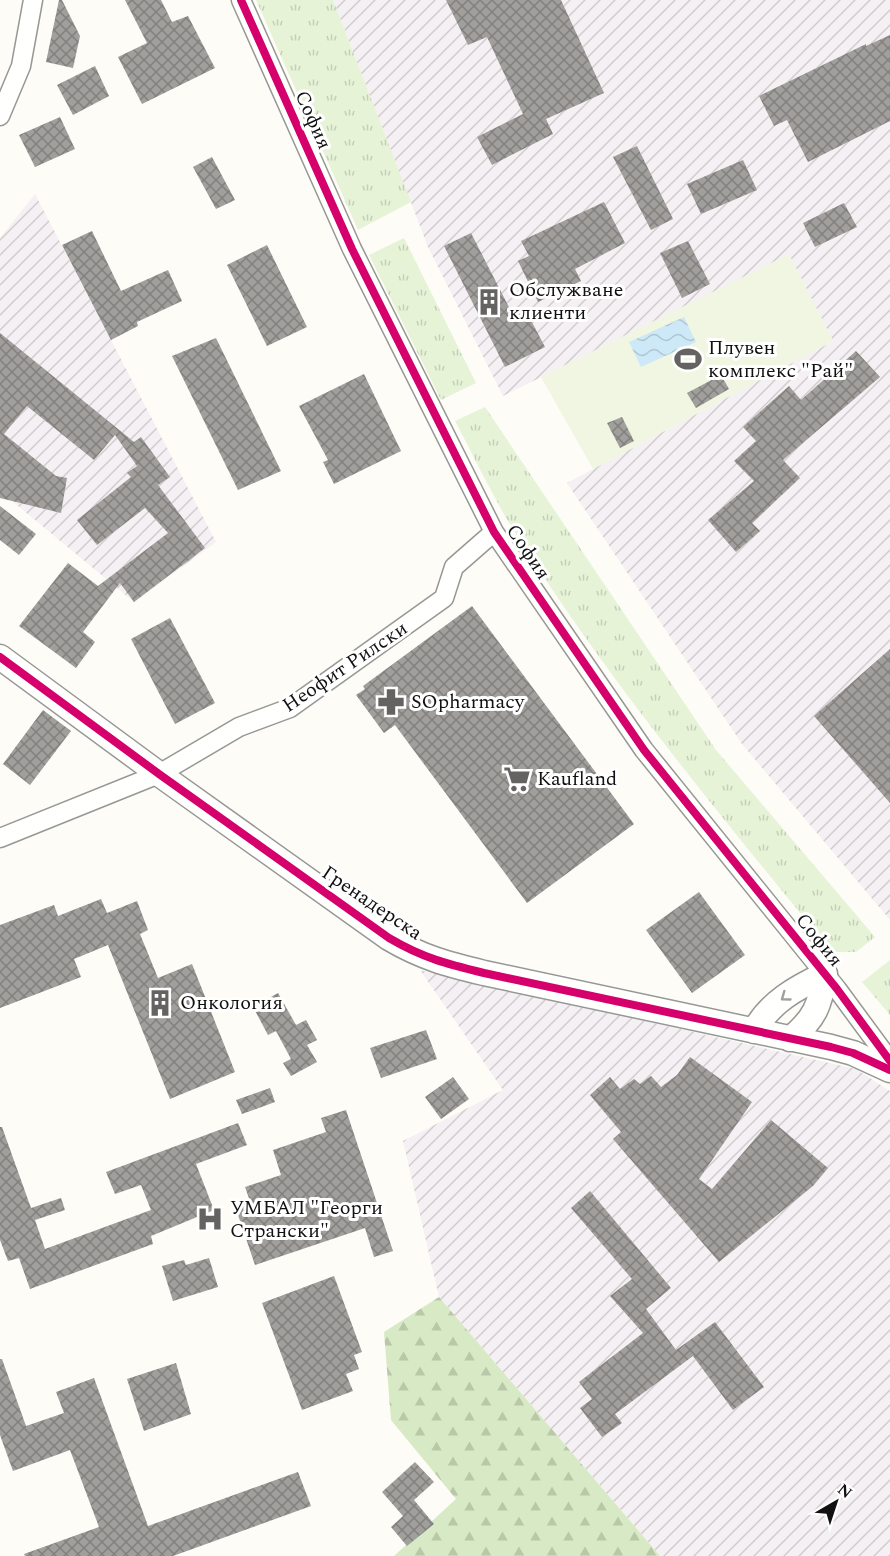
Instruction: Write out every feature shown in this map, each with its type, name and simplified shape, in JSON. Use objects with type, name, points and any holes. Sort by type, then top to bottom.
[{"type":"street","points":[[0,116],[21,66],[33,0]]},
{"type":"street","name":"София","points":[[241,0],[352,249],[494,532],[644,750],[825,974],[890,1061]]},
{"type":"street","name":"Неофит Рилски","points":[[0,838],[159,774],[239,727],[290,708],[444,598],[454,567],[494,532]]},
{"type":"street","name":"Гренадерска","points":[[0,657],[159,774],[389,938],[415,953],[436,961],[484,973],[854,1053],[890,1070]]},
{"type":"street","points":[[754,1031],[762,1017],[776,1003],[799,986],[825,974]]},
{"type":"street","points":[[790,1039],[804,1028],[815,1014],[821,999],[825,974]]},
{"type":"shaded area","points":[[333,0],[890,0],[890,920],[742,744],[567,483],[833,341],[789,255],[503,396],[428,247]]},
{"type":"shaded area","points":[[35,194],[216,542],[134,602],[0,491],[0,238]]},
{"type":"shaded area","points":[[420,970],[856,1069],[890,1091],[890,1556],[660,1556],[439,1297],[403,1141],[503,1090]]},
{"type":"green space","points":[[256,0],[333,0],[411,202],[358,230]]},
{"type":"green space","points":[[404,238],[476,383],[441,400],[369,255]]},
{"type":"green space","name":"Плувен комплекс \"Рай\"","points":[[789,254],[833,341],[593,469],[541,377]]},
{"type":"green space","points":[[485,407],[716,750],[875,937],[856,952],[832,952],[667,748],[552,589],[508,520],[455,421]]},
{"type":"green space","points":[[890,960],[890,1015],[862,982]]},
{"type":"green space","points":[[439,1297],[660,1556],[394,1556],[456,1499],[391,1420],[384,1332]]},
{"type":"water","points":[[684,317],[696,342],[641,367],[629,342]]},
{"type":"building","points":[[59,0],[62,0],[80,36],[73,68],[46,62]]},
{"type":"building","points":[[125,0],[161,0],[172,22],[188,16],[215,68],[142,104],[118,57],[147,43]]},
{"type":"building","points":[[446,0],[561,0],[604,93],[546,119],[553,134],[492,165],[477,137],[523,114],[487,37],[468,45]]},
{"type":"building","points":[[890,35],[890,121],[808,162],[787,120],[774,126],[759,96],[866,44],[866,46]]},
{"type":"building","points":[[95,66],[109,96],[73,115],[57,85]]},
{"type":"building","points":[[60,117],[75,149],[35,167],[19,135]]},
{"type":"building","points":[[637,146],[673,219],[651,230],[613,157]]},
{"type":"building","points":[[212,157],[235,200],[216,209],[193,167]]},
{"type":"building","points":[[743,160],[757,190],[701,214],[687,184]]},
{"type":"building","points":[[604,202],[625,243],[575,269],[581,281],[538,302],[518,261],[529,256],[521,241]]},
{"type":"building","points":[[844,203],[857,227],[815,247],[803,223]]},
{"type":"building","points":[[92,231],[121,291],[168,270],[182,301],[137,322],[138,326],[111,340],[62,245]]},
{"type":"building","name":"Обслужване клиенти","points":[[471,233],[513,315],[525,309],[545,347],[505,367],[444,246]]},
{"type":"building","points":[[688,241],[710,284],[682,298],[660,253]]},
{"type":"building","points":[[267,245],[307,327],[267,346],[227,265]]},
{"type":"building","points":[[0,333],[134,442],[141,437],[170,477],[158,485],[205,548],[134,602],[120,583],[83,632],[95,642],[76,668],[19,626],[68,563],[98,586],[168,533],[145,508],[97,545],[77,520],[131,477],[127,473],[137,466],[115,435],[94,460],[27,406],[4,434],[56,476],[67,478],[61,513],[0,498]]},
{"type":"building","points":[[216,338],[281,471],[238,490],[172,356]]},
{"type":"building","points":[[856,351],[880,377],[783,460],[800,478],[752,523],[760,531],[736,552],[708,520],[754,481],[734,461],[756,441],[743,427],[789,386],[801,400]]},
{"type":"building","points":[[364,374],[401,451],[334,484],[323,462],[328,460],[299,406]]},
{"type":"building","points":[[721,375],[729,389],[696,408],[687,393]]},
{"type":"building","points":[[622,417],[634,441],[620,448],[607,423]]},
{"type":"building","points":[[0,506],[36,534],[19,555],[0,540]]},
{"type":"building","name":"Kaufland","points":[[472,606],[634,824],[527,903],[395,725],[384,733],[356,695],[365,689],[363,686]]},
{"type":"building","points":[[170,618],[215,703],[175,724],[131,639]]},
{"type":"building","points":[[890,649],[890,803],[814,716]]},
{"type":"building","points":[[43,710],[71,731],[30,785],[3,764]]},
{"type":"building","points":[[699,892],[745,955],[692,993],[646,930]]},
{"type":"building","points":[[101,899],[107,913],[137,901],[148,930],[140,934],[158,978],[192,964],[235,1072],[170,1099],[108,945],[74,959],[81,977],[0,1008],[0,925],[54,905],[58,916]]},
{"type":"building","points":[[278,993],[296,1025],[306,1020],[317,1040],[307,1045],[317,1062],[291,1076],[283,1063],[291,1059],[276,1031],[268,1035],[253,1007]]},
{"type":"building","points":[[426,1030],[437,1059],[381,1078],[370,1048]]},
{"type":"building","points":[[690,1057],[752,1102],[699,1179],[712,1189],[771,1120],[828,1168],[813,1186],[719,1262],[613,1139],[621,1132],[590,1095],[610,1077],[620,1089],[634,1079],[640,1084],[651,1076],[661,1087],[677,1075]]},
{"type":"building","points":[[453,1077],[469,1099],[441,1119],[425,1097]]},
{"type":"building","points":[[270,1088],[275,1102],[242,1114],[236,1100]]},
{"type":"building","points":[[346,1110],[393,1251],[374,1257],[365,1228],[255,1265],[236,1209],[251,1204],[245,1187],[281,1175],[273,1150],[326,1132],[321,1118]]},
{"type":"building","points":[[238,1123],[247,1145],[196,1164],[214,1210],[151,1236],[153,1244],[30,1289],[19,1258],[8,1261],[0,1240],[0,1127],[2,1127],[31,1208],[61,1198],[65,1210],[35,1220],[45,1249],[151,1210],[141,1185],[115,1194],[106,1172]]},
{"type":"building","points":[[590,1191],[671,1288],[646,1309],[676,1350],[715,1322],[764,1387],[733,1410],[693,1356],[615,1414],[622,1423],[602,1437],[580,1408],[592,1399],[579,1382],[643,1333],[610,1296],[632,1279],[571,1208]]},
{"type":"building","points":[[209,1258],[218,1287],[173,1301],[162,1266],[184,1260],[186,1265]]},
{"type":"building","points":[[334,1276],[362,1352],[354,1355],[359,1369],[346,1374],[353,1391],[302,1410],[262,1303]]},
{"type":"building","points":[[0,1359],[2,1359],[26,1426],[64,1413],[56,1392],[94,1378],[148,1526],[298,1472],[311,1506],[173,1556],[25,1556],[24,1554],[99,1527],[70,1450],[13,1471],[0,1435]]},
{"type":"building","points":[[176,1363],[191,1414],[144,1431],[127,1379]]},
{"type":"building","points":[[415,1462],[434,1482],[414,1500],[434,1524],[407,1546],[391,1527],[403,1516],[382,1492]]},
{"type":"cycle path","points":[[241,0],[352,249],[494,532],[644,750],[837,989],[890,1061]]},
{"type":"cycle path","points":[[0,657],[389,938],[413,951],[484,973],[831,1047],[853,1053],[890,1070]]},
{"type":"place","name":"Обслужване клиенти","points":[[489,302]]},
{"type":"place","name":"Плувен комплекс \"Рай\"","points":[[688,359]]},
{"type":"place","name":"SOpharmacy","points":[[391,702]]},
{"type":"place","name":"Kaufland","points":[[517,779]]},
{"type":"place","name":"Онкология","points":[[160,1003]]},
{"type":"place","name":"УМБАЛ \"Георги Странски\"","points":[[210,1219]]}]
